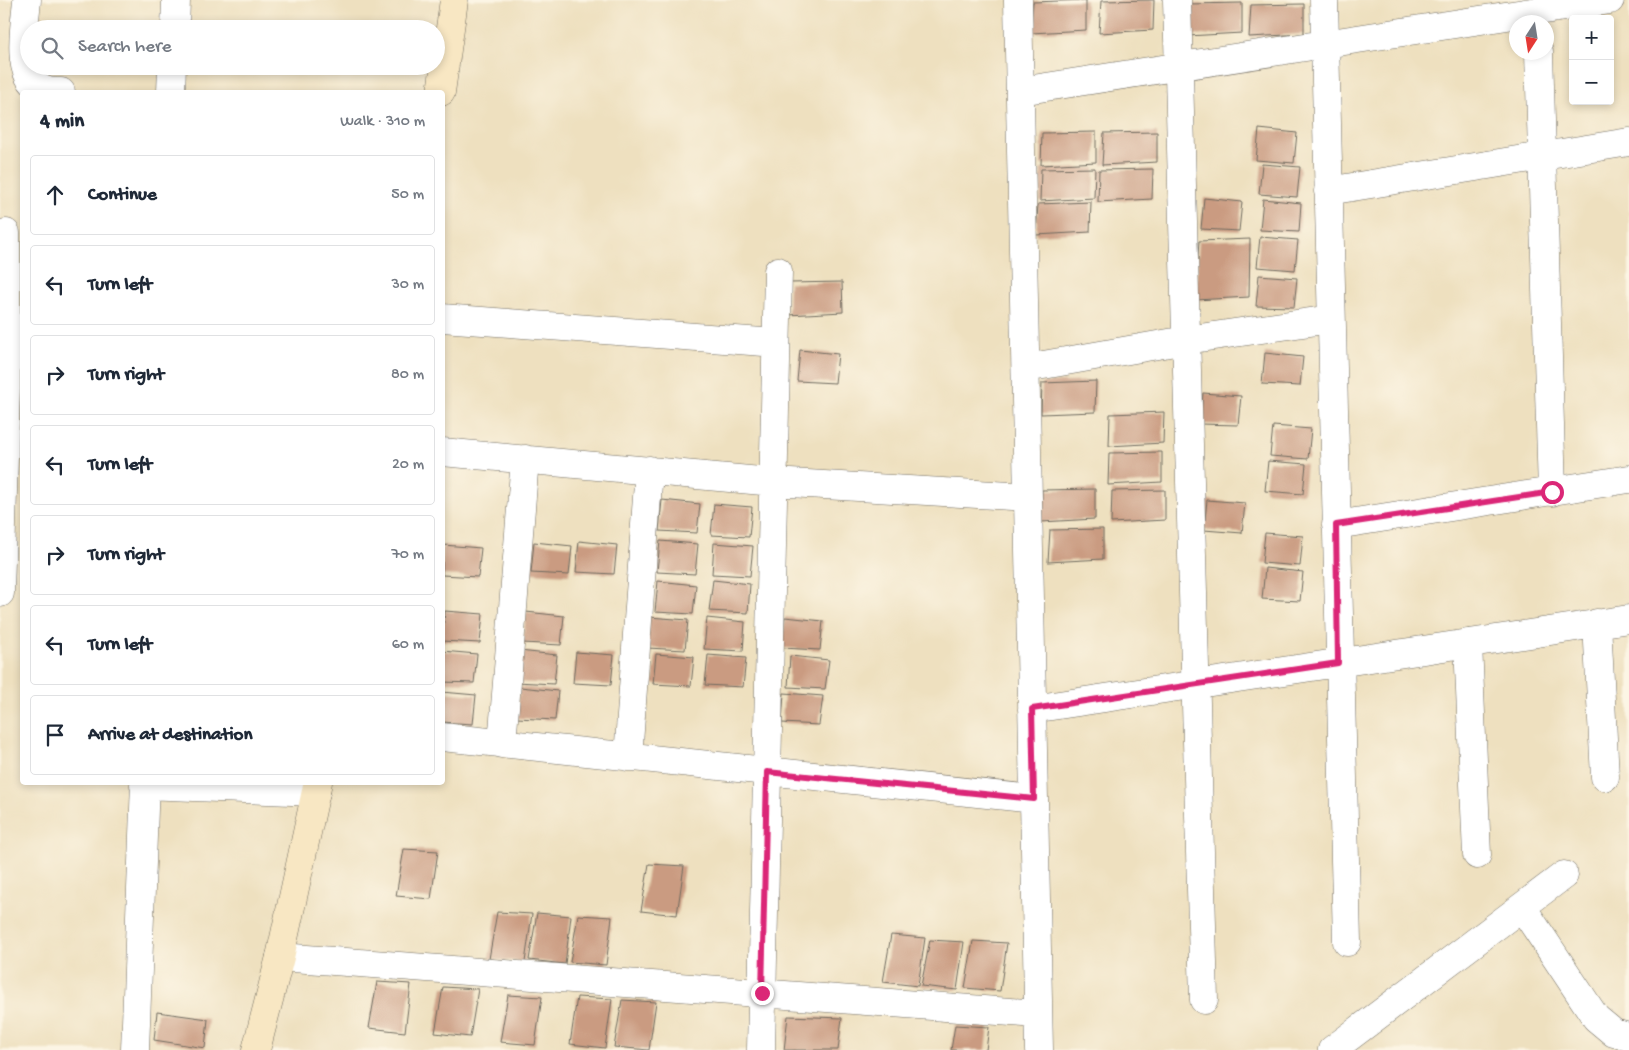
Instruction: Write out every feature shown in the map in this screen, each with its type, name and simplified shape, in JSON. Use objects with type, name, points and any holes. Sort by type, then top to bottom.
[{"type":"street","points":[[26,20],[27,0]]},
{"type":"street","points":[[175,20],[176,0]]},
{"type":"street","points":[[445,64],[454,0]]},
{"type":"street","points":[[1018,0],[1039,1050]]},
{"type":"street","points":[[1177,0],[1204,1000]]},
{"type":"street","points":[[1324,0],[1338,663],[1347,942]]},
{"type":"street","points":[[1020,91],[1610,0]]},
{"type":"street","points":[[1539,60],[1552,492]]},
{"type":"street","points":[[28,75],[31,81],[44,90]]},
{"type":"street","points":[[171,90],[172,75]]},
{"type":"street","points":[[441,90],[443,75]]},
{"type":"street","points":[[1328,191],[1629,142]]},
{"type":"street","points":[[0,593],[14,390],[9,233]]},
{"type":"street","points":[[761,1050],[778,271]]},
{"type":"street","points":[[445,318],[776,343]]},
{"type":"street","points":[[1026,368],[1186,340],[1331,319]]},
{"type":"street","points":[[445,452],[774,482],[1028,497]]},
{"type":"street","points":[[502,744],[525,460]]},
{"type":"street","points":[[628,757],[649,470]]},
{"type":"street","points":[[1336,525],[1629,479]]},
{"type":"street","points":[[1032,709],[1629,619]]},
{"type":"street","points":[[1597,623],[1605,776]]},
{"type":"street","points":[[1468,643],[1477,855]]},
{"type":"street","points":[[445,737],[1034,799]]},
{"type":"street","points":[[135,1050],[145,785]]},
{"type":"street","points":[[202,785],[317,787],[280,957],[256,1050]]},
{"type":"street","points":[[1332,1050],[1564,875]]},
{"type":"street","points":[[1522,907],[1596,1018],[1614,1033],[1629,1037]]},
{"type":"street","points":[[280,957],[1038,1014]]},
{"type":"building","points":[[1086,0],[1086,30],[1031,33],[1033,2]]},
{"type":"building","points":[[1154,0],[1153,30],[1099,33],[1101,1]]},
{"type":"building","points":[[1242,3],[1242,33],[1187,36],[1188,4]]},
{"type":"building","points":[[1304,4],[1304,34],[1249,37],[1251,5]]},
{"type":"building","points":[[1259,129],[1297,133],[1294,163],[1256,160]]},
{"type":"building","points":[[1096,132],[1096,162],[1041,165],[1042,133]]},
{"type":"building","points":[[1157,132],[1157,162],[1102,165],[1104,133]]},
{"type":"building","points":[[1262,164],[1300,167],[1297,197],[1259,194]]},
{"type":"building","points":[[1095,168],[1094,198],[1040,201],[1041,169]]},
{"type":"building","points":[[1153,169],[1152,199],[1098,202],[1099,170]]},
{"type":"building","points":[[1204,198],[1242,202],[1239,231],[1201,229]]},
{"type":"building","points":[[1263,199],[1301,203],[1299,232],[1260,230]]},
{"type":"building","points":[[1091,202],[1090,232],[1036,235],[1038,204]]},
{"type":"building","points":[[1260,237],[1298,240],[1295,270],[1257,267]]},
{"type":"building","points":[[1250,239],[1249,297],[1195,300],[1199,241]]},
{"type":"building","points":[[1259,275],[1297,278],[1294,307],[1256,306]]},
{"type":"building","points":[[842,282],[843,312],[788,315],[789,283]]},
{"type":"building","points":[[800,350],[838,354],[835,383],[797,381]]},
{"type":"building","points":[[1265,353],[1303,357],[1300,386],[1262,384]]},
{"type":"building","points":[[1096,381],[1095,412],[1041,414],[1042,383]]},
{"type":"building","points":[[1203,393],[1241,396],[1238,425],[1200,424]]},
{"type":"building","points":[[1164,412],[1163,443],[1109,446],[1110,414]]},
{"type":"building","points":[[1273,426],[1311,429],[1308,459],[1270,456]]},
{"type":"building","points":[[1162,452],[1162,482],[1108,485],[1109,453]]},
{"type":"building","points":[[1268,461],[1306,464],[1303,494],[1265,491]]},
{"type":"building","points":[[1095,489],[1095,519],[1041,522],[1042,490]]},
{"type":"building","points":[[1165,490],[1165,520],[1111,523],[1112,491]]},
{"type":"building","points":[[662,500],[700,504],[697,533],[659,531]]},
{"type":"building","points":[[1207,500],[1245,503],[1242,533],[1204,530]]},
{"type":"building","points":[[714,504],[752,507],[749,537],[711,535]]},
{"type":"building","points":[[1103,529],[1103,559],[1048,562],[1050,530]]},
{"type":"building","points":[[1265,533],[1303,536],[1300,566],[1262,563]]},
{"type":"building","points":[[579,541],[617,545],[614,574],[576,572]]},
{"type":"building","points":[[660,541],[698,544],[695,574],[657,572]]},
{"type":"building","points":[[534,542],[572,546],[569,575],[531,573]]},
{"type":"building","points":[[714,543],[753,546],[750,576],[712,574]]},
{"type":"building","points":[[445,545],[481,548],[478,577],[445,575]]},
{"type":"building","points":[[1265,568],[1303,572],[1300,601],[1262,599]]},
{"type":"building","points":[[713,580],[750,584],[748,613],[709,611]]},
{"type":"building","points":[[658,581],[696,585],[693,614],[655,612]]},
{"type":"building","points":[[445,611],[483,614],[480,643],[445,641]]},
{"type":"building","points":[[526,612],[564,616],[561,645],[523,643]]},
{"type":"building","points":[[649,617],[688,620],[685,650],[647,648]]},
{"type":"building","points":[[785,617],[823,621],[820,650],[782,648]]},
{"type":"building","points":[[707,618],[745,622],[743,651],[704,649]]},
{"type":"building","points":[[445,651],[477,654],[474,683],[445,682]]},
{"type":"building","points":[[519,651],[557,655],[554,684],[516,682]]},
{"type":"building","points":[[576,652],[614,655],[611,685],[573,683]]},
{"type":"building","points":[[656,654],[694,657],[691,686],[653,684]]},
{"type":"building","points":[[708,655],[746,658],[743,687],[705,685]]},
{"type":"building","points":[[790,656],[829,660],[825,689],[788,687]]},
{"type":"building","points":[[520,687],[558,691],[555,720],[517,718]]},
{"type":"building","points":[[445,692],[476,695],[473,724],[445,722]]},
{"type":"building","points":[[784,693],[823,696],[819,725],[782,723]]},
{"type":"building","points":[[404,849],[438,851],[431,899],[396,896]]},
{"type":"building","points":[[649,864],[684,866],[677,915],[641,911]]},
{"type":"building","points":[[497,912],[532,914],[525,962],[489,959]]},
{"type":"building","points":[[537,913],[571,916],[565,964],[529,960]]},
{"type":"building","points":[[578,915],[612,917],[606,965],[570,962]]},
{"type":"building","points":[[891,935],[925,938],[918,986],[883,982]]},
{"type":"building","points":[[930,940],[964,942],[957,990],[921,986]]},
{"type":"building","points":[[973,941],[1007,943],[1000,991],[965,988]]},
{"type":"building","points":[[377,982],[411,984],[405,1032],[369,1028]]},
{"type":"building","points":[[443,987],[478,989],[470,1037],[435,1033]]},
{"type":"building","points":[[508,995],[542,997],[535,1045],[500,1042]]},
{"type":"building","points":[[577,997],[612,999],[605,1048],[570,1044]]},
{"type":"building","points":[[622,1000],[656,1002],[649,1050],[614,1047]]},
{"type":"building","points":[[157,1012],[208,1019],[205,1048],[154,1040]]},
{"type":"building","points":[[788,1016],[842,1018],[838,1050],[784,1050]]},
{"type":"building","points":[[955,1025],[989,1027],[986,1050],[951,1050]]},
{"type":"route","points":[[762,993],[767,772],[1034,799],[1032,709],[1338,663],[1336,525],[1552,492]]}]
